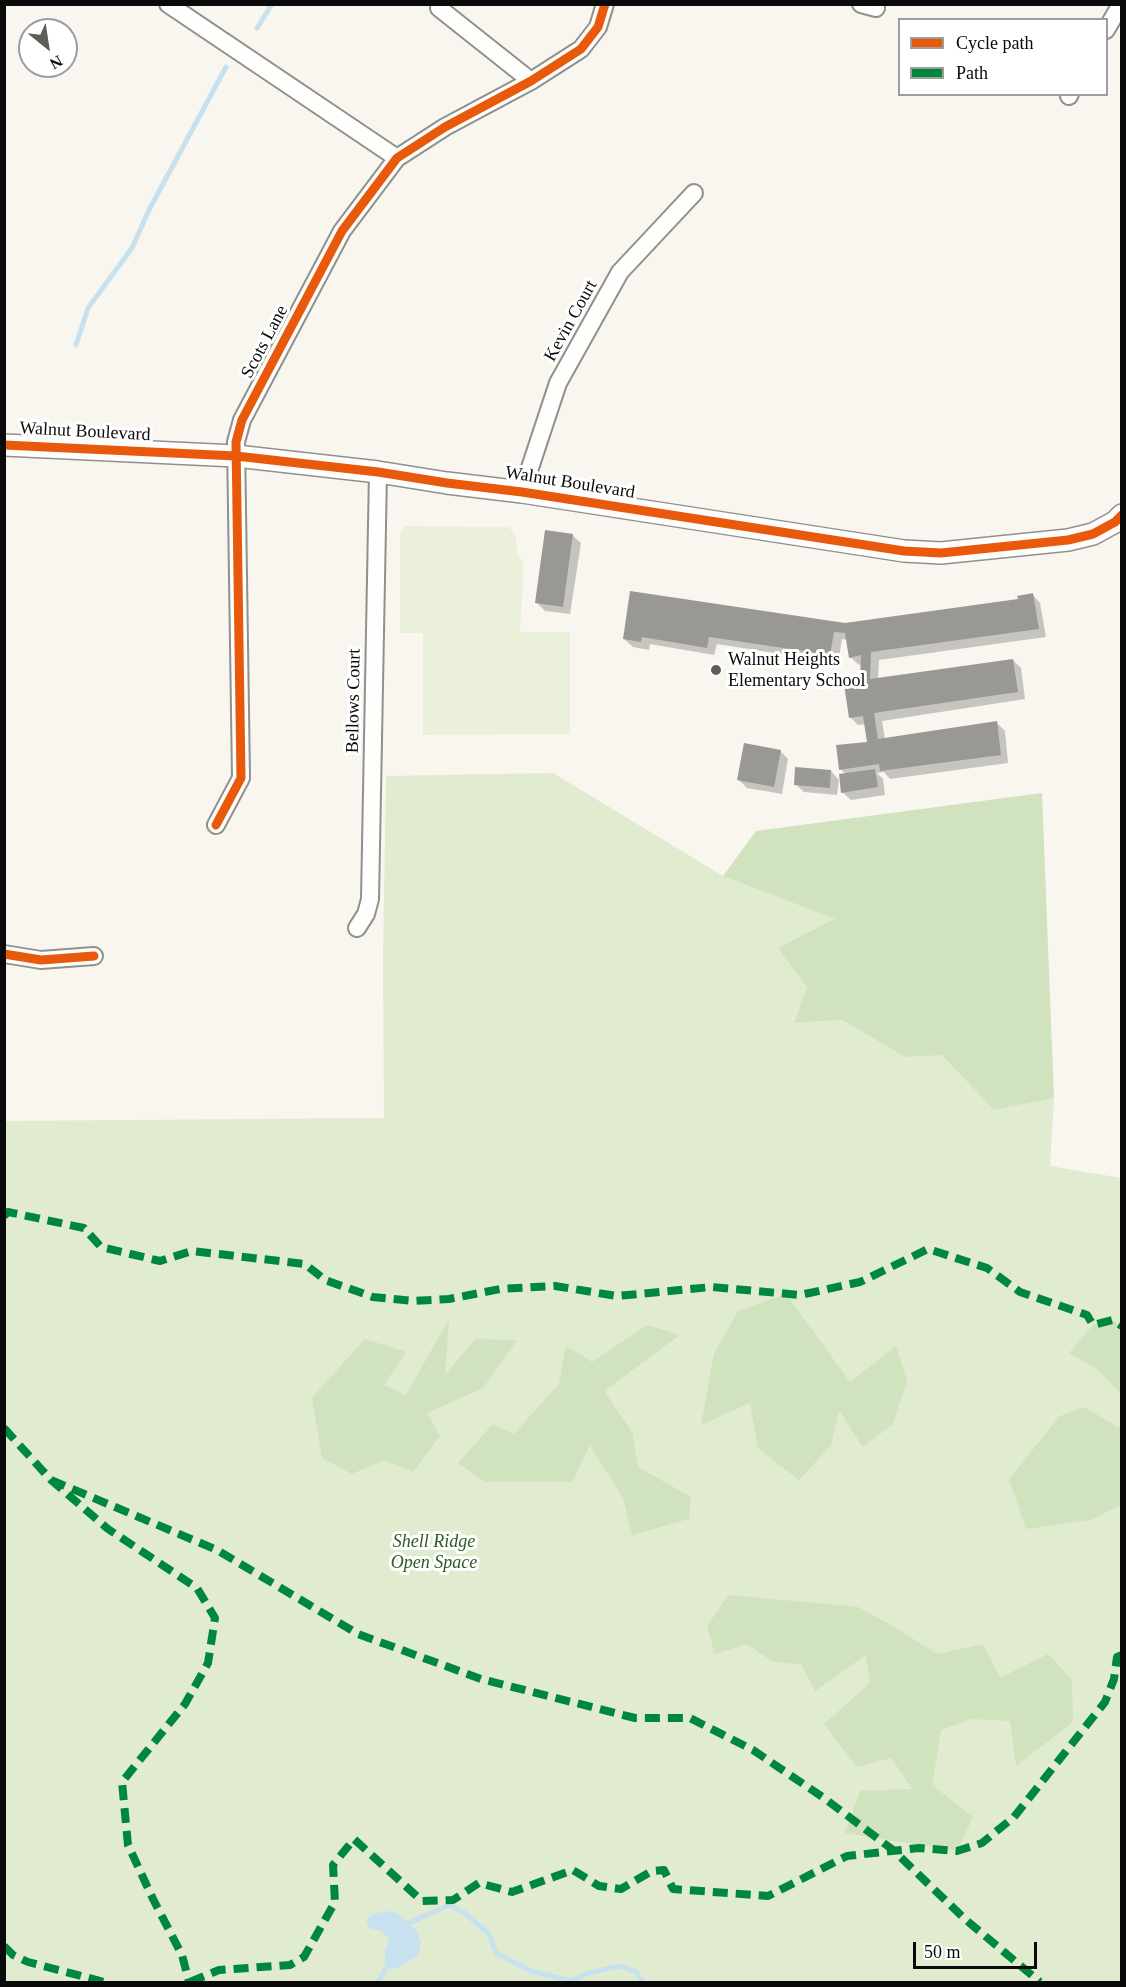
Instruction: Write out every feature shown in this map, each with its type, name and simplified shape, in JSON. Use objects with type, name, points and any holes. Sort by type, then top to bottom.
[{"type":"street","points":[[168,4],[397,158]]},
{"type":"street","name":"Scots Lane","points":[[216,825],[241,778],[236,442],[242,420],[342,231],[397,158],[445,127],[531,81],[581,49],[598,27],[605,4]]},
{"type":"street","points":[[1108,28],[1121,4]]},
{"type":"street","points":[[439,8],[531,81]]},
{"type":"street","name":"Kevin Court","points":[[522,492],[558,383],[620,272],[694,193]]},
{"type":"street","name":"Walnut Boulevard","points":[[4,445],[236,456],[378,472],[904,551],[941,553],[1068,540],[1093,534],[1119,523]]},
{"type":"street","name":"Bellows Court","points":[[357,928],[366,914],[370,899],[378,472]]},
{"type":"street","points":[[4,954],[41,960],[94,956]]},
{"type":"green space","points":[[404,526],[509,527],[516,537],[517,554],[524,563],[520,632],[570,632],[570,734],[423,735],[423,633],[400,633],[400,534]]},
{"type":"green space","name":"Shell Ridge Open Space","points":[[553,773],[723,876],[836,919],[794,1023],[842,1020],[905,1057],[942,1054],[994,1110],[1054,1098],[1050,1166],[1121,1178],[1121,1982],[5,1982],[4,1121],[384,1118],[383,961],[386,776]]},
{"type":"green space","points":[[1042,793],[1054,1098],[994,1110],[942,1055],[905,1057],[842,1020],[794,1023],[807,987],[778,948],[835,919],[723,876],[756,831]]},
{"type":"green space","points":[[786,1294],[850,1382],[896,1346],[907,1381],[893,1424],[863,1447],[839,1410],[831,1445],[799,1480],[758,1448],[750,1403],[701,1425],[714,1354],[738,1311]]},
{"type":"green space","points":[[449,1319],[445,1375],[475,1339],[517,1340],[483,1388],[427,1413],[440,1436],[413,1472],[384,1460],[352,1474],[322,1458],[312,1398],[365,1339],[406,1352],[384,1385],[406,1395]]},
{"type":"green space","points":[[1112,1320],[1121,1326],[1121,1394],[1098,1370],[1069,1353],[1093,1325]]},
{"type":"green space","points":[[647,1325],[680,1335],[604,1391],[632,1432],[638,1467],[691,1497],[689,1519],[632,1535],[623,1498],[590,1445],[572,1482],[485,1482],[458,1463],[493,1424],[514,1434],[559,1384],[566,1346],[592,1362]]},
{"type":"green space","points":[[1084,1407],[1118,1427],[1121,1423],[1121,1505],[1091,1520],[1026,1529],[1009,1479],[1060,1416]]},
{"type":"green space","points":[[729,1595],[858,1607],[937,1654],[983,1644],[1000,1678],[1048,1654],[1072,1680],[1073,1722],[1016,1766],[1010,1721],[972,1719],[941,1730],[932,1785],[973,1817],[957,1851],[845,1833],[860,1791],[913,1789],[891,1758],[857,1767],[824,1724],[870,1683],[866,1655],[815,1691],[801,1664],[773,1662],[747,1644],[715,1654],[707,1626]]},
{"type":"water","points":[[388,1911],[397,1913],[409,1923],[417,1931],[421,1942],[418,1956],[395,1969],[385,1968],[385,1951],[389,1938],[381,1931],[369,1928],[366,1920],[373,1914]]},
{"type":"building","points":[[545,530],[573,534],[563,607],[535,603]]},
{"type":"building","points":[[630,591],[845,623],[1018,599],[1017,596],[1033,593],[1039,629],[871,652],[870,679],[1013,659],[1018,692],[874,713],[878,739],[997,721],[1001,755],[880,771],[879,764],[839,770],[836,745],[867,742],[863,716],[849,718],[844,684],[860,681],[861,655],[849,658],[845,633],[834,632],[830,655],[709,637],[707,648],[642,637],[641,642],[623,639]]},
{"type":"building","points":[[744,743],[781,750],[774,787],[737,780]]},
{"type":"building","points":[[795,767],[831,770],[830,788],[794,785]]},
{"type":"building","points":[[875,769],[878,787],[841,793],[839,774]]},
{"type":"waterway","points":[[257,28],[272,4]]},
{"type":"waterway","points":[[76,345],[88,308],[132,248],[150,208],[226,67]]},
{"type":"waterway","points":[[407,1928],[409,1923],[449,1905],[465,1913],[489,1934],[496,1953],[531,1971],[571,1981],[586,1974],[618,1966],[635,1971],[643,1982]]},
{"type":"waterway","points":[[378,1982],[389,1963]]},
{"type":"marked path","points":[[4,1216],[8,1212],[84,1228],[101,1247],[160,1261],[192,1251],[305,1264],[325,1280],[373,1297],[413,1301],[449,1299],[500,1289],[555,1286],[617,1296],[712,1287],[800,1295],[860,1282],[928,1249],[987,1268],[1020,1292],[1087,1315],[1093,1325],[1112,1320],[1122,1326]]},
{"type":"marked path","points":[[4,1428],[51,1480],[108,1529],[197,1588],[215,1618],[208,1663],[185,1704],[122,1782],[128,1845],[182,1955],[189,1982]]},
{"type":"marked path","points":[[51,1480],[217,1550],[358,1634],[481,1679],[635,1718],[690,1718],[753,1750],[824,1798],[893,1850],[966,1920],[1040,1982]]},
{"type":"marked path","points":[[190,1982],[219,1970],[290,1965],[304,1957],[335,1902],[333,1865],[354,1839],[422,1901],[453,1900],[479,1883],[512,1892],[573,1870],[599,1886],[621,1889],[652,1871],[664,1870],[673,1889],[768,1896],[847,1856],[919,1848],[957,1851],[982,1843],[1014,1817],[1105,1702],[1114,1679],[1117,1657],[1122,1655]]},
{"type":"marked path","points":[[4,1946],[13,1955],[28,1962],[104,1982]]},
{"type":"cycle path","points":[[216,825],[241,778],[236,442],[242,420],[342,231],[397,158],[445,127],[531,81],[581,49],[598,27],[605,4]]},
{"type":"cycle path","points":[[4,445],[236,456],[378,472],[904,551],[941,553],[1068,540],[1093,534],[1115,522],[1122,515]]},
{"type":"cycle path","points":[[4,954],[41,960],[94,956]]},
{"type":"place","name":"Walnut Heights Elementary School","points":[[716,670]]}]
